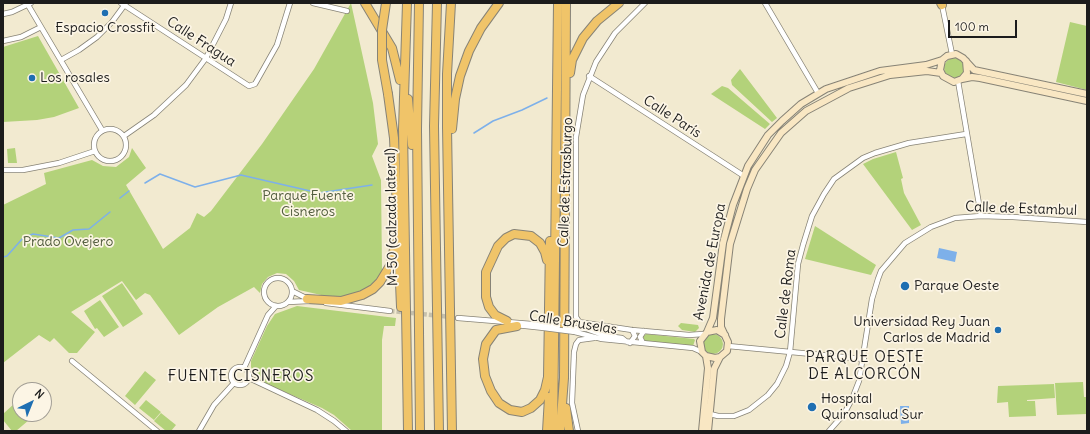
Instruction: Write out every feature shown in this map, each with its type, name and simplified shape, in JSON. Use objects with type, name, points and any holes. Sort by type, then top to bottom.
[{"type":"highway","points":[[365,3],[392,48],[396,59],[400,85],[403,129]]},
{"type":"highway","points":[[386,3],[382,30],[382,60],[394,138],[407,431]]},
{"type":"highway","name":"M-50 (calzada lateral)","points":[[407,3],[404,50],[403,129],[407,431]]},
{"type":"highway","points":[[419,3],[416,75],[420,431]]},
{"type":"highway","points":[[437,3],[434,126],[438,414],[440,431]]},
{"type":"highway","points":[[451,3],[448,74],[452,431]]},
{"type":"highway","points":[[449,244],[452,220],[452,128],[456,94],[460,76],[469,51],[481,28],[499,3]]},
{"type":"highway","points":[[553,431],[558,3]]},
{"type":"highway","points":[[566,3],[564,378],[566,414],[570,431]]},
{"type":"highway","points":[[566,149],[572,60],[580,43],[590,28],[619,3]]},
{"type":"highway","points":[[404,50],[413,170],[417,196]]},
{"type":"highway","points":[[547,431],[549,272],[556,110]]},
{"type":"highway","points":[[311,300],[341,301],[362,295],[373,289],[380,282],[391,264],[396,237],[393,154],[394,138]]},
{"type":"highway","points":[[506,321],[495,315],[489,307],[486,297],[486,272],[498,246],[506,238],[514,234],[531,236],[540,243],[545,252],[549,272]]},
{"type":"highway","points":[[517,326],[496,330],[486,344],[483,359],[484,371],[491,391],[499,403],[504,407],[510,410],[522,412],[531,408],[540,400],[546,390],[548,377]]},
{"type":"highway","points":[[560,431],[564,378]]},
{"type":"street","points":[[124,136],[154,115],[186,85],[206,58],[226,19],[231,3]]},
{"type":"street","name":"Calle Fragua","points":[[124,4],[249,86],[256,84],[277,45],[290,3]]},
{"type":"street","points":[[313,3],[347,11]]},
{"type":"street","name":"Calle de Estrasburgo","points":[[579,322],[576,317],[575,304],[576,137],[578,116],[589,76],[596,62],[615,33],[645,3]]},
{"type":"street","points":[[765,3],[818,93]]},
{"type":"street","points":[[3,14],[12,12],[30,4],[41,27],[102,130]]},
{"type":"street","points":[[61,60],[79,50],[97,37],[112,22],[124,4]]},
{"type":"street","points":[[942,4],[952,54]]},
{"type":"street","points":[[3,41],[21,37],[41,27]]},
{"type":"street","points":[[1087,94],[974,70],[960,56],[952,54],[942,60],[940,66],[941,73],[950,81],[972,77],[980,78],[1087,101]]},
{"type":"street","name":"Avenida de Europa","points":[[705,333],[713,318],[726,229],[732,205],[755,154],[772,131],[796,108],[818,93],[869,73],[942,60]]},
{"type":"street","points":[[960,80],[967,73],[966,62]]},
{"type":"street","name":"Avenida de Europa","points":[[725,335],[721,319],[729,253],[735,226],[756,170],[781,133],[806,111],[849,88],[890,75],[927,71],[941,73]]},
{"type":"street","name":"Calle París","points":[[589,76],[744,176]]},
{"type":"street","points":[[960,80],[966,134],[981,216]]},
{"type":"street","points":[[112,128],[121,132],[124,136],[126,141],[126,150],[116,160],[112,161],[102,159],[95,151],[94,139],[102,130],[112,128]]},
{"type":"street","name":"Calle de Roma","points":[[710,414],[718,416],[734,416],[749,410],[768,395],[777,384],[786,366],[790,352],[798,264],[803,245],[812,216],[834,179],[862,158],[875,152],[910,143],[966,134]]},
{"type":"street","points":[[3,170],[23,170],[59,163],[95,151]]},
{"type":"street","name":"Calle de Estambul","points":[[829,431],[836,425],[852,400],[859,381],[864,359],[872,299],[881,271],[896,252],[913,236],[931,226],[955,218],[981,216],[1087,222]]},
{"type":"street","points":[[268,314],[268,301],[265,291],[267,284],[273,280],[280,279],[286,281],[292,291],[311,300]]},
{"type":"street","points":[[288,302],[292,291]]},
{"type":"street","points":[[244,368],[268,314],[276,306],[283,305],[288,302],[311,300],[390,311]]},
{"type":"street","points":[[268,301],[276,306]]},
{"type":"street","name":"Calle Bruselas","points":[[458,318],[506,321],[575,330],[621,329]]},
{"type":"street","name":"Calle Bruselas","points":[[492,321],[517,326],[544,326]]},
{"type":"street","points":[[579,322],[587,329]]},
{"type":"street","name":"Calle Bruselas","points":[[579,322],[621,329],[689,335],[705,333]]},
{"type":"street","name":"Calle Bruselas","points":[[587,329],[600,334],[622,338],[629,342]]},
{"type":"street","name":"Calle Bruselas","points":[[575,330],[596,338],[693,348],[704,354]]},
{"type":"street","name":"Calle Bruselas","points":[[629,342],[635,336],[632,330]]},
{"type":"street","points":[[702,431],[708,368],[700,345],[705,333],[717,330],[725,335],[728,346],[727,351],[720,357],[714,369],[708,431]]},
{"type":"street","points":[[643,343],[640,337],[644,331]]},
{"type":"street","points":[[578,431],[572,403],[574,352],[576,344],[579,340],[596,338]]},
{"type":"street","points":[[728,346],[864,359]]},
{"type":"street","points":[[704,354],[710,358],[720,357]]},
{"type":"street","points":[[72,361],[157,431]]},
{"type":"street","points":[[236,368],[244,368],[248,372],[249,378],[242,385],[234,383],[231,378],[232,372],[236,368]]},
{"type":"street","points":[[249,378],[316,410],[334,421],[346,431]]},
{"type":"street","points":[[199,431],[214,405],[234,383]]},
{"type":"green space","name":"Parque Fuente Cisneros","points":[[351,3],[373,103],[378,144],[372,156],[381,180],[381,276],[368,288],[359,293],[349,296],[330,297],[299,290],[294,281],[286,274],[277,273],[268,277],[262,284],[260,293],[254,287],[218,307],[179,335],[150,295],[145,293],[136,300],[122,281],[71,312],[95,332],[77,353],[69,353],[54,338],[50,342],[39,335],[3,363],[3,205],[46,184],[44,173],[92,160],[103,166],[116,167],[129,157],[132,148],[146,168],[126,185],[163,249],[190,228],[197,213],[204,217],[211,211],[262,144],[314,69]]},
{"type":"green space","points":[[1070,22],[1087,26],[1087,90],[1056,82]]},
{"type":"green space","name":"Los rosales","points":[[38,36],[79,108],[54,117],[37,120],[3,122],[3,47]]},
{"type":"green space","points":[[954,58],[961,61],[964,68],[961,75],[954,78],[947,75],[944,68],[947,61]]},
{"type":"green space","points":[[740,69],[777,118],[772,122],[732,85],[731,80]]},
{"type":"green space","points":[[722,86],[728,88],[770,124],[765,129],[711,94]]},
{"type":"green space","points":[[15,148],[17,163],[8,163],[7,149]]},
{"type":"green space","points":[[896,152],[903,178],[901,179],[904,193],[921,225],[912,230],[863,164],[873,159]]},
{"type":"green space","points":[[815,226],[876,265],[871,275],[805,259]]},
{"type":"green space","points":[[122,283],[143,314],[123,327],[102,296]]},
{"type":"green space","points":[[100,300],[119,327],[104,337],[97,328],[95,329],[84,311]]},
{"type":"green space","points":[[297,306],[396,318],[395,326],[384,326],[382,340],[382,431],[352,431],[334,415],[322,408],[257,380],[251,367],[251,361],[267,326],[275,314]]},
{"type":"green space","points":[[681,323],[698,325],[699,328],[695,332],[682,330],[678,326]]},
{"type":"green space","points":[[646,334],[695,340],[693,346],[645,341],[643,337]]},
{"type":"green space","points":[[713,334],[720,337],[723,344],[720,351],[713,354],[706,351],[703,344],[706,337]]},
{"type":"green space","points":[[145,371],[156,380],[135,405],[125,396]]},
{"type":"green space","points":[[1083,382],[1084,397],[1087,397],[1087,414],[1057,415],[1055,383]]},
{"type":"green space","points":[[1054,384],[1055,398],[1027,400],[1035,401],[1036,416],[1009,417],[1008,402],[997,403],[998,386]]},
{"type":"green space","points":[[146,400],[161,412],[154,420],[139,408]]},
{"type":"green space","points":[[12,406],[12,422],[27,422],[16,431],[12,431],[3,420],[3,414]]},
{"type":"green space","points":[[161,413],[176,425],[171,431],[166,431],[154,421]]},
{"type":"water","points":[[939,248],[957,252],[955,262],[937,258]]},
{"type":"water","points":[[900,406],[909,406],[909,423],[901,424]]},
{"type":"waterway","points":[[474,133],[493,121],[522,110],[547,98]]},
{"type":"waterway","points":[[145,183],[160,174],[195,187],[241,175],[319,193],[372,185]]},
{"type":"waterway","points":[[120,198],[129,191]]},
{"type":"waterway","points":[[3,257],[7,256],[23,238],[33,234],[59,238],[73,230],[89,229],[110,212]]},
{"type":"tunnel","points":[[390,311],[452,317]]},
{"type":"place","name":"Espacio Crossfit","points":[[105,13]]},
{"type":"place","name":"Los rosales","points":[[32,78]]},
{"type":"place","name":"Parque Oeste","points":[[905,286]]},
{"type":"place","name":"Universidad Rey Juan Carlos de Madrid","points":[[998,330]]},
{"type":"place","name":"Hospital Quironsalud Sur","points":[[812,407]]},
{"type":"district","name":"PARQUE OESTE DE ALCORCÓN","points":[[865,366]]},
{"type":"district","name":"FUENTE CISNEROS","points":[[241,377]]},
{"type":"park label","name":"Prado Ovejero","points":[[68,242]]}]
